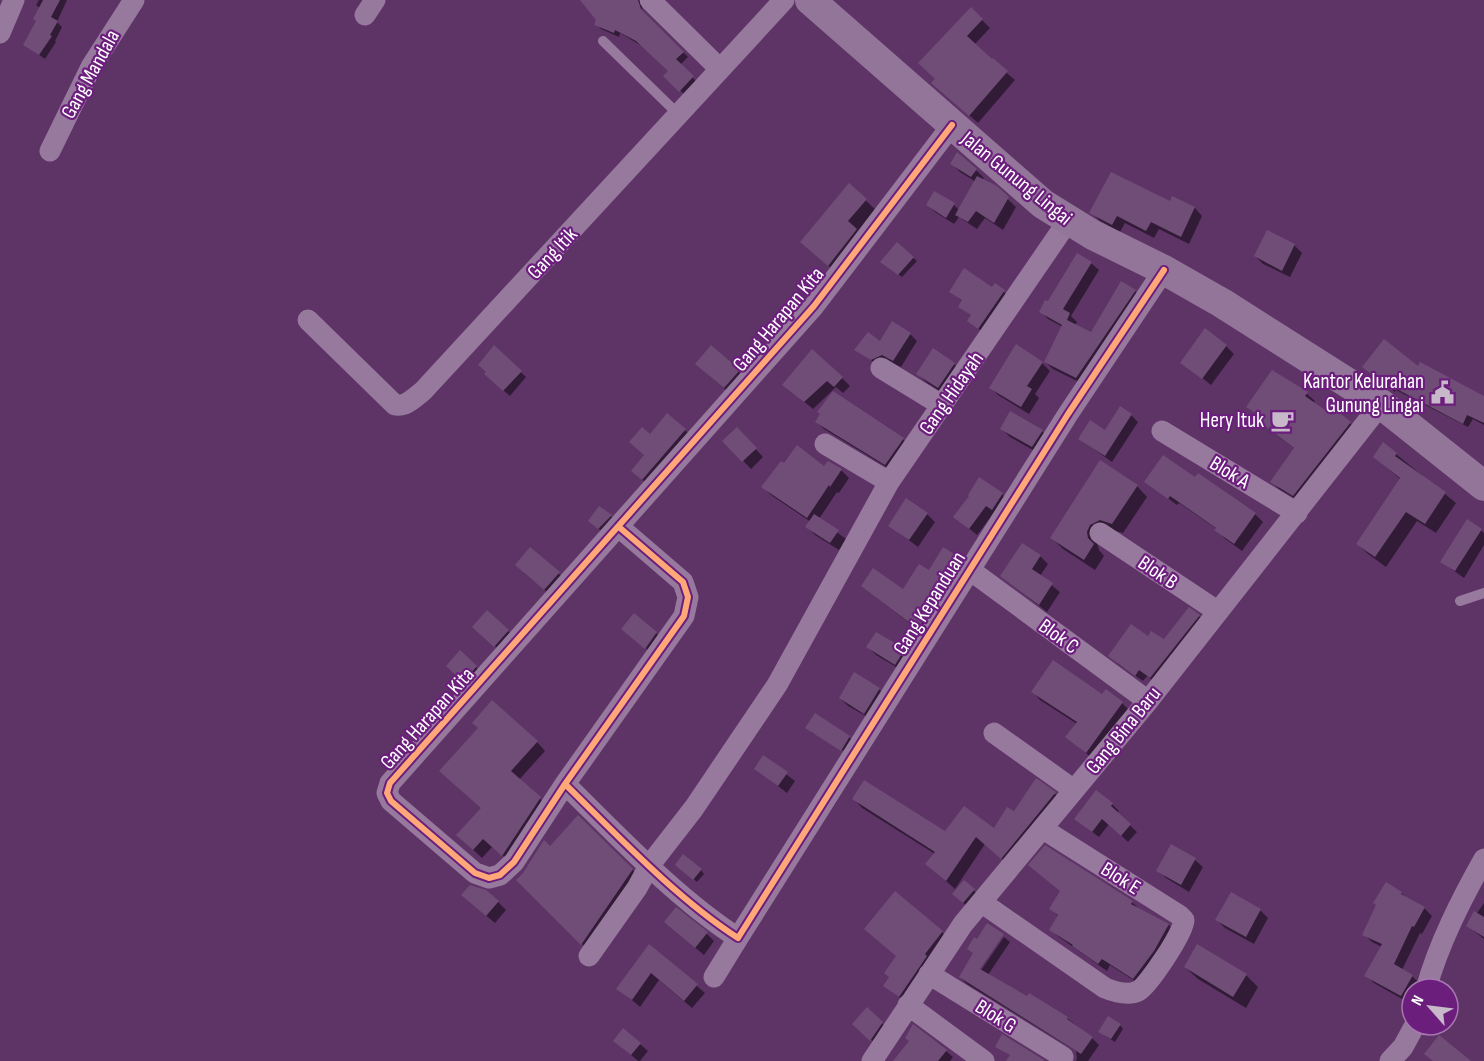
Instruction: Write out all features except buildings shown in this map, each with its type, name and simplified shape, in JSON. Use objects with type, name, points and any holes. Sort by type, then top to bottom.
[{"type":"street","points":[[0,33],[14,0]]},
{"type":"street","name":"Gang Mandala","points":[[50,151],[91,67],[134,0]]},
{"type":"street","points":[[650,0],[720,69]]},
{"type":"street","name":"Gang Itik","points":[[308,320],[395,405],[401,406],[410,402],[446,367],[784,0]]},
{"type":"street","name":"Jalan Gunung Lingai","points":[[810,0],[1044,204],[1068,221],[1164,270],[1222,303],[1381,404],[1484,486]]},
{"type":"street","name":"Gang Harapan Kita","points":[[619,528],[683,582],[688,597],[684,616],[565,784],[514,862],[500,875],[489,878],[474,873],[391,801],[387,793],[390,783],[814,306],[952,125]]},
{"type":"street","name":"Gang Hidayah","points":[[589,956],[633,895],[649,866],[694,808],[777,685],[889,482],[1068,221]]},
{"type":"street","name":"Gang Kepanduan","points":[[714,977],[729,933],[970,570],[1068,414],[1164,270]]},
{"type":"street","points":[[881,368],[943,406]]},
{"type":"street","name":"Gang Bina Baru","points":[[872,1061],[963,924],[1148,701],[1381,404]]},
{"type":"street","name":"Blok A","points":[[1162,431],[1297,513]]},
{"type":"street","points":[[825,444],[889,482]]},
{"type":"street","name":"Blok B","points":[[1100,532],[1217,612]]},
{"type":"street","name":"Blok C","points":[[970,570],[1148,701]]},
{"type":"street","points":[[994,733],[1074,790]]},
{"type":"street","points":[[565,784],[649,866],[729,933]]},
{"type":"street","name":"Blok E","points":[[981,902],[1105,988],[1127,993],[1138,991],[1147,982],[1180,935],[1184,920],[1043,829]]},
{"type":"street","points":[[1430,977],[1465,893],[1484,859]]},
{"type":"street","name":"Blok G","points":[[929,974],[1063,1057]]},
{"type":"street","points":[[908,1005],[984,1061]]},
{"type":"street","points":[[1390,1061],[1408,1037]]},
{"type":"lane","points":[[603,41],[679,115]]},
{"type":"lane","points":[[1460,601],[1484,593]]},
{"type":"cycle path","points":[[619,527],[683,582],[688,597],[684,616],[565,784],[514,862],[500,875],[489,878],[475,873],[391,801],[387,793],[390,783],[814,306],[952,125]]},
{"type":"cycle path","points":[[565,784],[670,885],[738,938],[1068,414],[1164,270]]},
{"type":"place","name":"Kantor Kelurahan Gunung Lingai","points":[[1442,393]]},
{"type":"place","name":"Hery Ituk","points":[[1282,420]]}]
